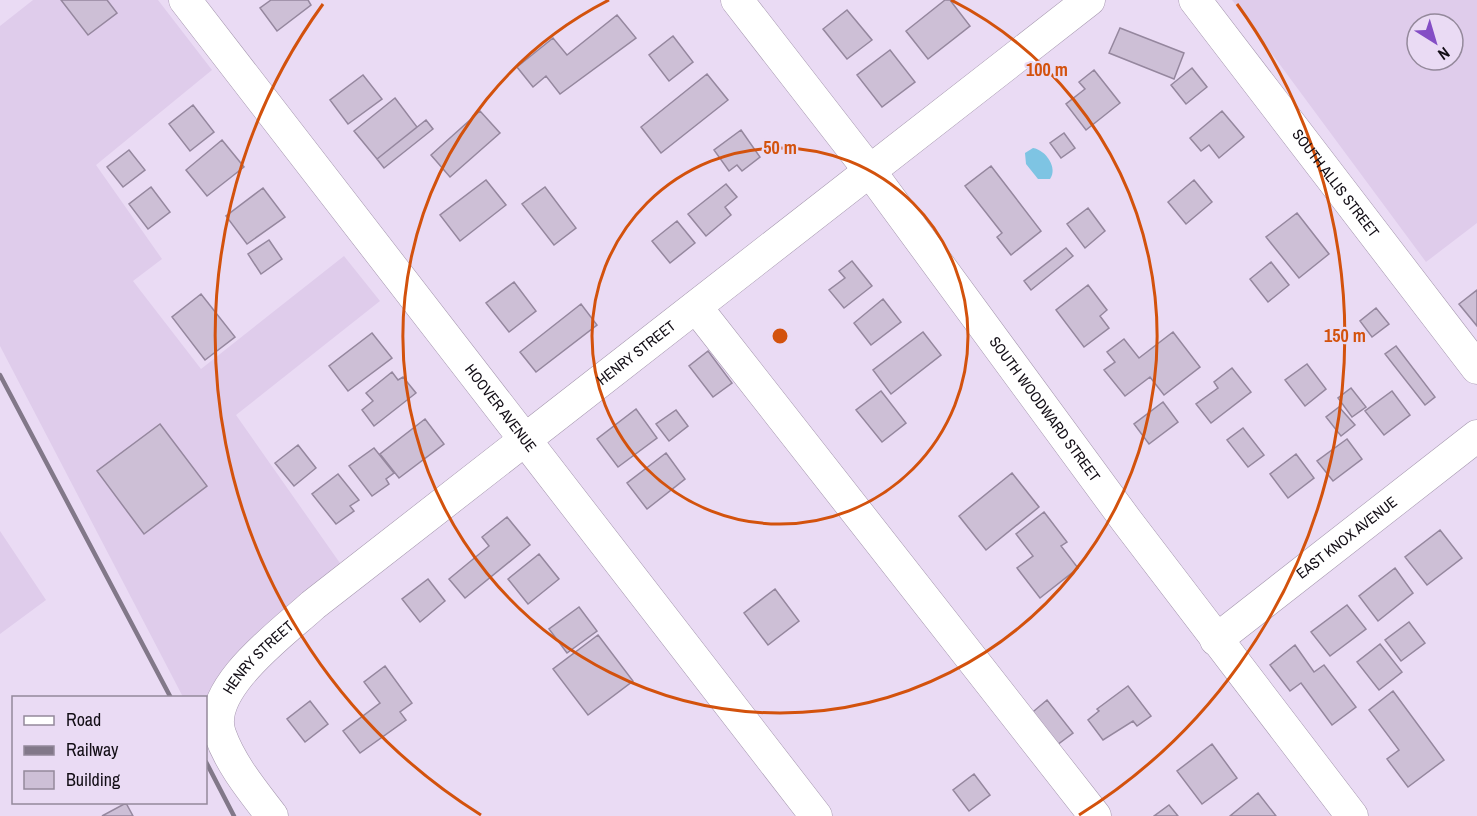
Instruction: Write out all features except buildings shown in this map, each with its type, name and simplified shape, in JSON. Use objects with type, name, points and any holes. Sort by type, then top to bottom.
[{"type":"street","name":"HOOVER AVENUE","points":[[185,0],[816,816]]},
{"type":"street","name":"SOUTH WOODWARD STREET","points":[[737,0],[869,170],[1216,640],[1352,816]]},
{"type":"street","name":"HENRY STREET","points":[[272,816],[239,772],[219,732],[220,708],[228,691],[248,664],[313,605],[1089,0]]},
{"type":"street","name":"SOUTH ALLIS STREET","points":[[1195,0],[1477,368]]},
{"type":"street","points":[[696,307],[1095,816]]},
{"type":"street","name":"EAST KNOX AVENUE","points":[[1216,640],[1477,436]]},
{"type":"shaded area","points":[[33,0],[158,0],[212,70],[96,165],[162,259],[133,281],[201,369],[344,256],[380,301],[236,415],[342,566],[264,627],[225,668],[207,701],[207,696],[182,696],[0,346],[0,26]]},
{"type":"shaded area","points":[[1232,0],[1477,0],[1477,223],[1426,262]]},
{"type":"shaded area","points":[[0,531],[46,600],[0,634]]},
{"type":"water","points":[[1033,148],[1042,152],[1052,165],[1050,179],[1038,179],[1026,164],[1025,153]]},
{"type":"railway","points":[[0,375],[170,696]]},
{"type":"railway","points":[[207,764],[234,816]]}]
